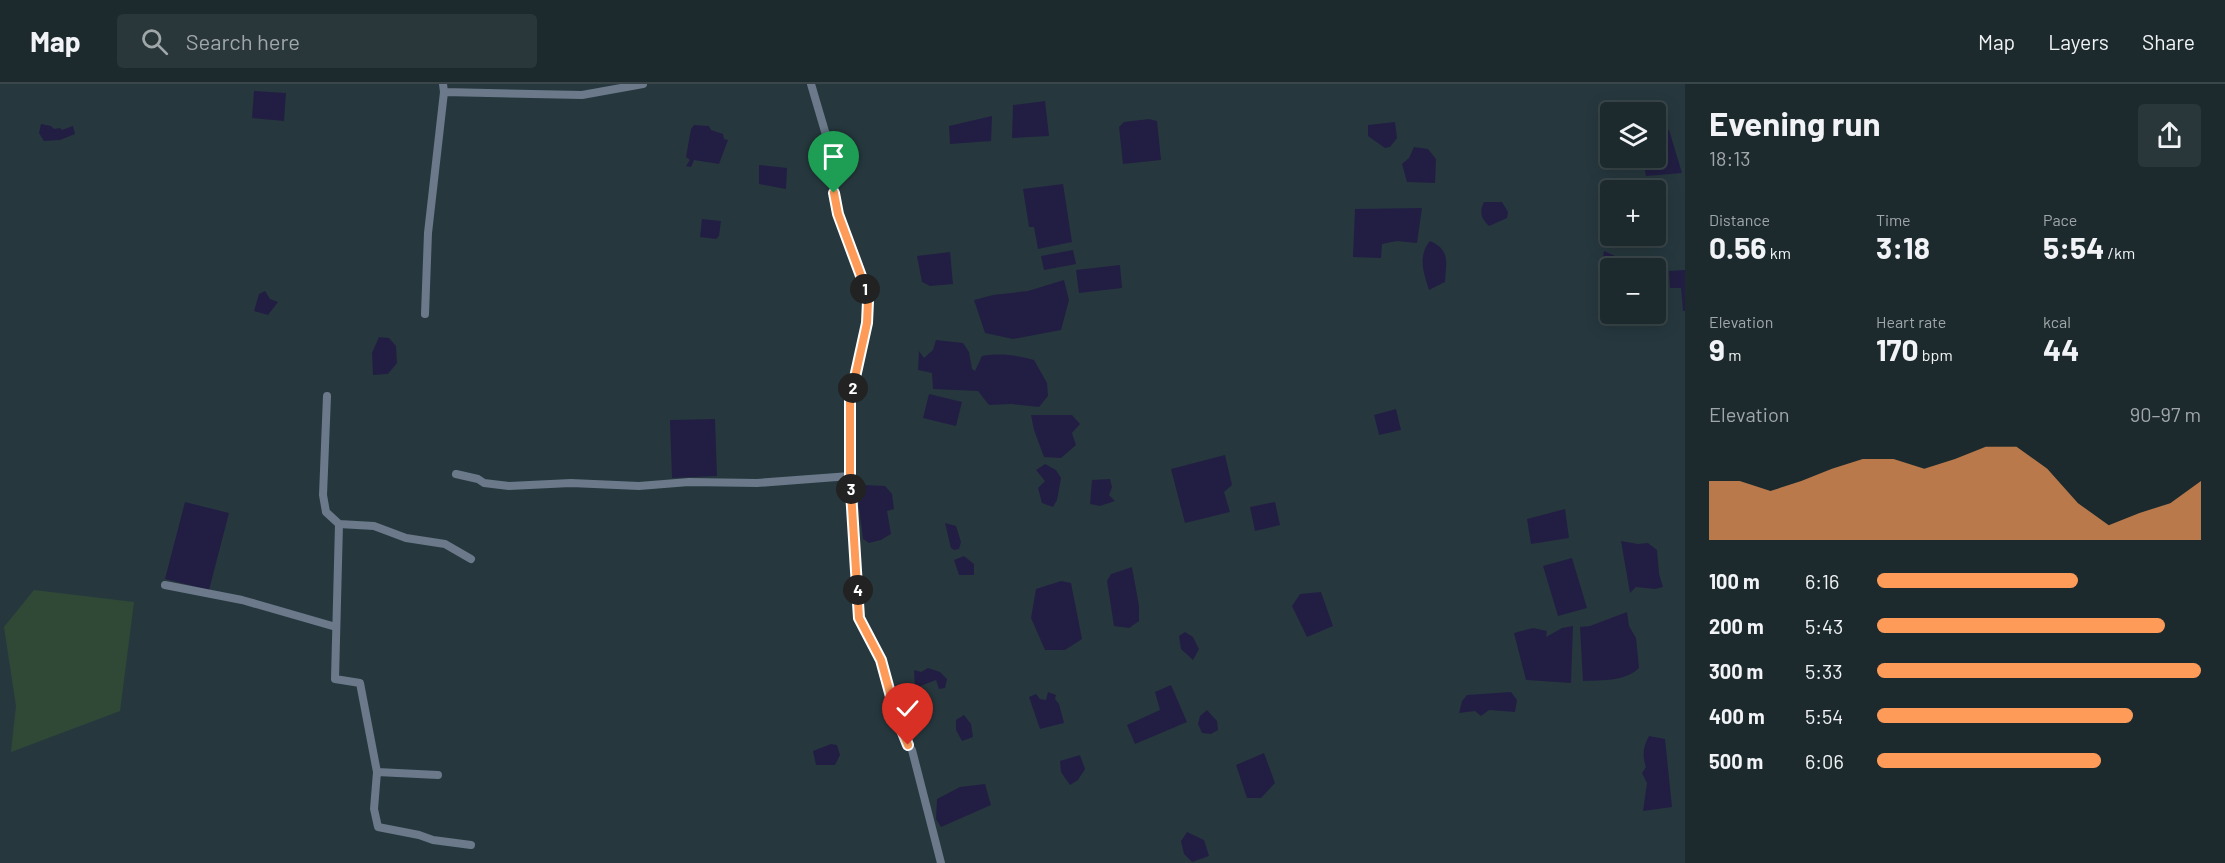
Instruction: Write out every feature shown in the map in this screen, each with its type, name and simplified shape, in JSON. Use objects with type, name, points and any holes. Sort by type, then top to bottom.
[{"type":"street","points":[[425,314],[428,233],[444,88],[582,95],[643,84]]},
{"type":"street","points":[[811,84],[828,145],[838,214],[868,301],[867,323],[850,400],[850,476],[859,618],[881,660],[896,715],[912,750],[941,863]]},
{"type":"street","points":[[327,396],[323,495],[326,512],[339,524],[374,526],[406,538],[445,544],[471,559]]},
{"type":"street","points":[[456,474],[478,479],[484,483],[509,486],[571,483],[639,486],[689,482],[757,483],[850,476]]},
{"type":"street","points":[[339,524],[336,627],[338,636],[335,679],[360,683],[377,772],[374,809],[378,826],[433,840],[471,845]]},
{"type":"street","points":[[165,585],[242,600],[336,627]]},
{"type":"street","points":[[377,772],[438,775]]},
{"type":"green space","points":[[34,590],[134,602],[120,711],[11,752],[16,706],[4,627]]},
{"type":"shaded area","points":[[254,91],[286,93],[284,121],[252,118]]},
{"type":"shaded area","points":[[1045,101],[1049,136],[1012,138],[1013,105]]},
{"type":"shaded area","points":[[992,116],[991,141],[950,144],[949,126]]},
{"type":"shaded area","points":[[1149,119],[1157,121],[1161,160],[1123,164],[1119,127],[1124,122]]},
{"type":"shaded area","points":[[1395,122],[1397,138],[1390,147],[1385,148],[1368,136],[1368,125]]},
{"type":"shaded area","points":[[41,124],[62,130],[73,126],[75,134],[60,140],[44,141],[39,133]]},
{"type":"shaded area","points":[[694,125],[709,126],[711,130],[723,134],[724,139],[728,140],[719,164],[694,160],[691,167],[686,166],[690,160],[686,157],[691,129]]},
{"type":"shaded area","points":[[1666,130],[1669,130],[1682,173],[1646,176],[1645,168],[1666,168]]},
{"type":"shaded area","points":[[1414,147],[1428,149],[1436,159],[1435,183],[1407,182],[1402,164],[1409,158]]},
{"type":"shaded area","points":[[759,165],[787,168],[786,189],[759,184]]},
{"type":"shaded area","points":[[1063,184],[1072,242],[1038,249],[1034,227],[1029,227],[1023,189]]},
{"type":"shaded area","points":[[1484,202],[1502,202],[1508,212],[1507,218],[1489,226],[1482,215]]},
{"type":"shaded area","points":[[1422,208],[1417,243],[1397,241],[1382,244],[1381,258],[1353,257],[1355,209]]},
{"type":"shaded area","points":[[702,219],[721,221],[719,236],[716,239],[700,237]]},
{"type":"shaded area","points":[[1430,241],[1444,253],[1446,263],[1445,282],[1429,290],[1423,259]]},
{"type":"shaded area","points":[[1073,250],[1076,264],[1044,270],[1041,256]]},
{"type":"shaded area","points":[[1604,251],[1619,258],[1603,258]]},
{"type":"shaded area","points":[[950,252],[953,284],[930,286],[922,282],[917,256]]},
{"type":"shaded area","points":[[1120,265],[1122,288],[1079,293],[1076,270]]},
{"type":"shaded area","points":[[1685,270],[1685,311],[1683,311],[1681,288],[1670,288],[1669,271]]},
{"type":"shaded area","points":[[1064,280],[1069,300],[1061,330],[1013,339],[985,333],[974,300],[993,295],[1028,291]]},
{"type":"shaded area","points":[[265,291],[270,299],[278,302],[268,315],[254,311],[259,294]]},
{"type":"shaded area","points":[[379,337],[389,338],[396,346],[397,363],[388,374],[373,375],[372,353]]},
{"type":"shaded area","points":[[936,340],[963,343],[969,352],[972,369],[975,371],[982,356],[1008,355],[1034,360],[1047,383],[1048,396],[1039,407],[1011,404],[989,405],[978,391],[933,389],[932,373],[918,370],[919,351],[924,358],[933,350]]},
{"type":"shaded area","points":[[929,394],[962,402],[956,426],[923,418]]},
{"type":"shaded area","points":[[1396,409],[1401,430],[1379,435],[1374,415]]},
{"type":"shaded area","points":[[1031,415],[1072,415],[1080,424],[1072,433],[1076,445],[1061,458],[1044,457]]},
{"type":"shaded area","points":[[715,419],[717,476],[672,478],[670,420]]},
{"type":"shaded area","points":[[1225,455],[1232,485],[1224,492],[1230,512],[1185,523],[1171,469]]},
{"type":"shaded area","points":[[1045,464],[1056,470],[1061,478],[1057,500],[1053,507],[1042,503],[1038,488],[1045,481],[1036,470]]},
{"type":"shaded area","points":[[1110,479],[1112,487],[1109,495],[1115,501],[1100,506],[1090,504],[1092,480]]},
{"type":"shaded area","points":[[864,485],[885,486],[892,494],[894,509],[887,511],[891,534],[869,543],[863,539],[857,490]]},
{"type":"shaded area","points":[[185,502],[229,513],[209,590],[165,579]]},
{"type":"shaded area","points":[[1275,502],[1280,525],[1255,531],[1250,507]]},
{"type":"shaded area","points":[[1565,509],[1569,538],[1531,544],[1527,519]]},
{"type":"shaded area","points":[[945,523],[956,526],[961,542],[959,549],[951,548]]},
{"type":"shaded area","points":[[1621,541],[1648,543],[1657,550],[1659,574],[1663,587],[1655,589],[1636,587],[1630,593]]},
{"type":"shaded area","points":[[964,556],[974,564],[974,575],[959,575],[954,560]]},
{"type":"shaded area","points":[[1572,558],[1587,608],[1558,616],[1543,566]]},
{"type":"shaded area","points":[[1132,567],[1139,606],[1139,621],[1129,628],[1114,626],[1107,581],[1111,574]]},
{"type":"shaded area","points":[[1061,581],[1071,583],[1082,639],[1065,650],[1045,650],[1031,618],[1036,589]]},
{"type":"shaded area","points":[[1321,592],[1333,626],[1307,637],[1292,606],[1300,594]]},
{"type":"shaded area","points":[[1627,612],[1629,626],[1636,638],[1639,668],[1620,678],[1583,681],[1580,627],[1590,626]]},
{"type":"shaded area","points":[[1573,626],[1571,683],[1526,680],[1514,633],[1533,628],[1547,631],[1546,637],[1562,628]]},
{"type":"shaded area","points":[[1185,632],[1193,637],[1199,649],[1193,660],[1181,649],[1179,636]]},
{"type":"shaded area","points":[[928,668],[940,672],[947,679],[945,688],[939,689],[936,680],[915,688],[914,670],[921,672]]},
{"type":"shaded area","points":[[1171,685],[1187,722],[1135,744],[1127,725],[1160,710],[1155,692]]},
{"type":"shaded area","points":[[1048,692],[1056,695],[1055,699],[1059,704],[1064,723],[1040,729],[1029,697],[1036,694],[1040,699],[1046,700]]},
{"type":"shaded area","points":[[1511,692],[1517,700],[1515,712],[1489,710],[1481,716],[1475,711],[1459,713],[1462,701],[1467,695]]},
{"type":"shaded area","points":[[1207,710],[1217,721],[1218,730],[1211,734],[1202,733],[1198,724],[1200,716]]},
{"type":"shaded area","points":[[964,715],[971,724],[973,737],[962,741],[956,730],[956,720]]},
{"type":"shaded area","points":[[1649,736],[1665,739],[1672,807],[1643,811],[1647,783],[1642,773],[1646,767],[1644,751]]},
{"type":"shaded area","points":[[831,744],[837,745],[840,755],[835,765],[816,765],[813,751]]},
{"type":"shaded area","points":[[1264,753],[1275,783],[1261,798],[1247,798],[1236,765]]},
{"type":"shaded area","points":[[1080,755],[1085,769],[1078,780],[1070,785],[1061,772],[1060,761]]},
{"type":"shaded area","points":[[985,784],[991,805],[941,827],[936,819],[937,799],[960,787]]},
{"type":"shaded area","points":[[1187,832],[1204,840],[1209,856],[1192,862],[1184,854],[1181,841]]},
{"type":"route","points":[[834,193],[838,214],[868,301],[867,323],[850,400],[850,476],[859,618],[881,660],[896,715],[908,745]]}]
